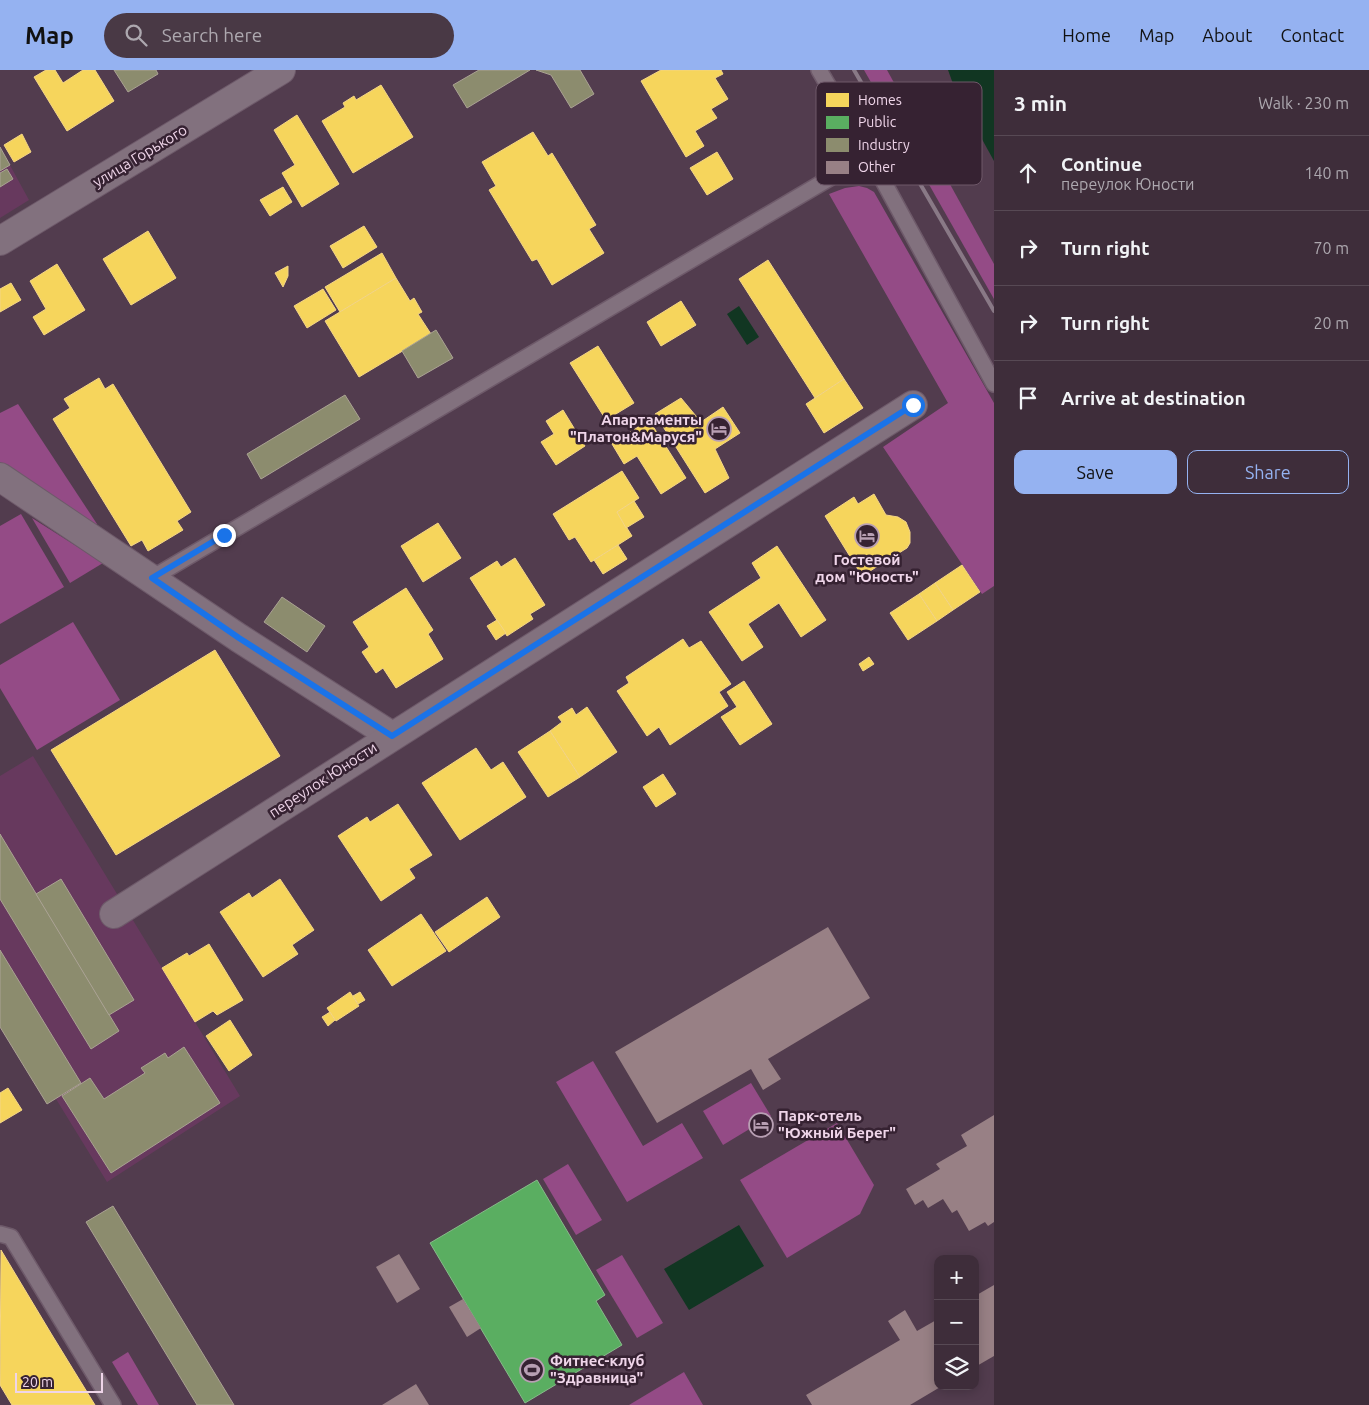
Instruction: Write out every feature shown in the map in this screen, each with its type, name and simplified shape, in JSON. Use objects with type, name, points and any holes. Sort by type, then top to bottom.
[{"type":"street","name":"улица Горького","points":[[0,241],[281,70]]},
{"type":"street","name":"переулок Юности","points":[[114,914],[913,405]]},
{"type":"street","points":[[0,476],[239,638],[392,736]]},
{"type":"lane","points":[[819,70],[826,82]]},
{"type":"lane","points":[[152,578],[818,185]]},
{"type":"lane","points":[[885,185],[994,384]]},
{"type":"lane","points":[[0,1234],[11,1237],[113,1405]]},
{"type":"shaded area","points":[[864,70],[887,70],[894,82],[871,82]]},
{"type":"shaded area","points":[[948,70],[994,70],[994,161],[982,139],[982,82],[952,82]]},
{"type":"shaded area","points":[[0,147],[29,200],[0,218]]},
{"type":"shaded area","points":[[929,185],[950,185],[994,264],[994,299]]},
{"type":"shaded area","points":[[859,186],[874,192],[994,403],[994,586],[982,594],[883,447],[948,403],[829,194],[845,188]]},
{"type":"shaded area","points":[[739,306],[759,337],[747,345],[727,314]]},
{"type":"shaded area","points":[[18,404],[97,524],[93,526],[0,464],[0,413]]},
{"type":"shaded area","points":[[21,514],[64,587],[0,624],[0,526]]},
{"type":"shaded area","points":[[32,518],[103,563],[70,583]]},
{"type":"shaded area","points":[[73,622],[120,700],[37,750],[0,688],[0,665]]},
{"type":"shaded area","points":[[33,756],[240,1096],[107,1182],[56,1099],[47,1104],[0,1027],[0,776]]},
{"type":"shaded area","points":[[593,1061],[643,1146],[682,1123],[703,1158],[627,1202],[556,1082]]},
{"type":"shaded area","points":[[751,1083],[771,1116],[723,1145],[703,1111]]},
{"type":"shaded area","points":[[837,1123],[874,1185],[860,1214],[787,1258],[740,1180]]},
{"type":"shaded area","points":[[568,1164],[602,1220],[576,1235],[543,1179]]},
{"type":"shaded area","points":[[739,1225],[764,1266],[689,1310],[664,1269]]},
{"type":"shaded area","points":[[622,1255],[663,1323],[637,1338],[596,1270]]},
{"type":"shaded area","points":[[128,1352],[159,1405],[138,1405],[112,1362]]},
{"type":"shaded area","points":[[684,1372],[703,1405],[629,1405]]},
{"type":"building: Homes","points":[[46,70],[55,70],[63,83],[83,70],[95,70],[114,101],[67,131],[34,77]]},
{"type":"building: Homes","points":[[661,70],[721,70],[723,74],[715,78],[728,99],[711,109],[717,118],[695,131],[704,146],[686,157],[641,81]]},
{"type":"building: Homes","points":[[381,85],[413,137],[353,173],[322,121],[345,107],[343,103],[354,96],[356,100]]},
{"type":"building: Homes","points":[[297,115],[339,184],[302,207],[282,173],[295,165],[274,130]]},
{"type":"building: Homes","points":[[533,132],[548,156],[552,153],[596,225],[589,229],[604,253],[552,285],[537,259],[532,261],[489,190],[496,186],[482,162]]},
{"type":"building: Homes","points":[[22,134],[31,152],[14,162],[4,145]]},
{"type":"building: Homes","points":[[717,152],[733,179],[707,195],[690,168]]},
{"type":"building: Homes","points":[[283,187],[292,202],[270,216],[260,200]]},
{"type":"building: Homes","points":[[364,226],[377,247],[343,268],[330,246]]},
{"type":"building: Homes","points":[[148,231],[176,278],[131,305],[103,259]]},
{"type":"building: Homes","points":[[382,253],[396,278],[340,312],[325,287]]},
{"type":"building: Homes","points":[[768,260],[844,379],[815,398],[739,279]]},
{"type":"building: Homes","points":[[57,264],[85,310],[44,335],[33,317],[46,309],[30,281]]},
{"type":"building: Homes","points":[[288,266],[288,276],[283,287],[275,273]]},
{"type":"building: Homes","points":[[396,278],[410,301],[414,298],[422,312],[418,314],[431,334],[359,377],[325,321]]},
{"type":"building: Homes","points":[[11,283],[21,300],[0,312],[0,289]]},
{"type":"building: Homes","points":[[323,289],[336,310],[307,328],[294,306]]},
{"type":"building: Homes","points":[[681,301],[696,325],[661,346],[647,322]]},
{"type":"building: Homes","points":[[598,346],[634,403],[606,420],[570,363]]},
{"type":"building: Homes","points":[[99,378],[105,389],[113,384],[191,512],[177,521],[183,530],[148,551],[142,540],[131,546],[53,419],[70,408],[64,399]]},
{"type":"building: Homes","points":[[844,379],[863,408],[824,433],[806,404]]},
{"type":"building: Homes","points":[[681,398],[701,422],[723,407],[740,433],[715,449],[729,478],[705,493],[655,414]]},
{"type":"building: Homes","points":[[563,410],[585,446],[556,465],[541,442],[554,434],[546,421]]},
{"type":"building: Homes","points":[[649,420],[686,478],[661,494],[637,456],[624,464],[612,444]]},
{"type":"building: Homes","points":[[622,471],[639,498],[617,512],[632,536],[591,562],[575,537],[569,540],[553,514]]},
{"type":"building: Homes","points":[[874,494],[886,515],[898,517],[906,522],[910,532],[910,543],[907,548],[862,576],[825,516],[854,497],[858,504]]},
{"type":"building: Homes","points":[[634,501],[644,517],[626,528],[617,512]]},
{"type":"building: Homes","points":[[438,523],[461,558],[423,582],[401,546]]},
{"type":"building: Homes","points":[[618,545],[627,559],[603,574],[594,560]]},
{"type":"building: Homes","points":[[777,546],[826,620],[801,637],[779,603],[748,624],[763,647],[742,661],[709,612],[761,578],[752,563]]},
{"type":"building: Homes","points":[[515,558],[545,605],[530,614],[533,619],[507,636],[470,578],[497,561],[501,567]]},
{"type":"building: Homes","points":[[962,565],[980,592],[953,610],[935,583]]},
{"type":"building: Homes","points":[[935,583],[953,610],[937,621],[919,594]]},
{"type":"building: Homes","points":[[406,588],[433,630],[428,634],[443,659],[396,688],[383,668],[376,673],[362,652],[369,647],[353,622]]},
{"type":"building: Homes","points":[[919,594],[937,621],[908,640],[890,613]]},
{"type":"building: Homes","points":[[497,620],[506,633],[496,640],[487,626]]},
{"type":"building: Homes","points":[[683,639],[689,648],[701,641],[731,684],[719,692],[728,706],[670,745],[659,727],[647,736],[617,691],[629,683],[626,677]]},
{"type":"building: Homes","points":[[215,650],[280,756],[116,855],[51,750]]},
{"type":"building: Homes","points":[[869,657],[874,664],[863,671],[859,664]]},
{"type":"building: Homes","points":[[744,681],[772,724],[740,745],[721,717],[737,707],[727,692]]},
{"type":"building: Homes","points":[[587,707],[617,752],[580,777],[550,731],[562,722],[558,717],[572,708],[576,715]]},
{"type":"building: Homes","points":[[550,731],[580,777],[548,797],[518,752]]},
{"type":"building: Homes","points":[[476,748],[491,770],[503,762],[526,797],[460,840],[422,783]]},
{"type":"building: Homes","points":[[663,774],[676,794],[656,807],[643,787]]},
{"type":"building: Homes","points":[[398,804],[432,855],[409,869],[415,878],[381,901],[338,836],[367,817],[370,822]]},
{"type":"building: Homes","points":[[280,879],[314,930],[292,945],[298,954],[263,977],[220,912],[249,893],[252,898]]},
{"type":"building: Homes","points":[[487,897],[500,917],[449,952],[435,932]]},
{"type":"building: Homes","points":[[421,914],[446,951],[392,986],[368,950]]},
{"type":"building: Homes","points":[[209,944],[243,1000],[217,1015],[213,1011],[195,1022],[162,968],[187,953],[189,956]]},
{"type":"building: Homes","points":[[350,992],[359,1006],[336,1021],[327,1008]]},
{"type":"building: Homes","points":[[360,992],[365,1000],[358,1004],[353,996]]},
{"type":"building: Homes","points":[[330,1012],[335,1020],[328,1026],[322,1017]]},
{"type":"building: Homes","points":[[230,1020],[252,1055],[229,1071],[206,1036]]},
{"type":"building: Homes","points":[[8,1088],[22,1110],[0,1123],[0,1093]]},
{"type":"building: Homes","points":[[1,1250],[95,1405],[12,1405],[0,1385]]},
{"type":"building: Public","points":[[537,1180],[605,1295],[596,1301],[622,1345],[525,1403],[430,1243]]},
{"type":"building: Industry","points":[[114,70],[156,70],[158,74],[128,92]]},
{"type":"building: Industry","points":[[479,70],[530,70],[467,108],[453,85]]},
{"type":"building: Industry","points":[[536,70],[580,70],[594,94],[571,108],[551,75]]},
{"type":"building: Industry","points":[[0,147],[10,165],[0,171]]},
{"type":"building: Industry","points":[[7,169],[13,179],[0,187],[0,173]]},
{"type":"building: Industry","points":[[436,330],[453,358],[418,378],[402,351]]},
{"type":"building: Industry","points":[[345,395],[360,419],[261,479],[247,454]]},
{"type":"building: Industry","points":[[282,597],[325,626],[307,652],[264,622]]},
{"type":"building: Industry","points":[[0,834],[119,1031],[91,1049],[0,899]]},
{"type":"building: Industry","points":[[61,879],[134,1000],[109,1015],[36,894]]},
{"type":"building: Industry","points":[[0,950],[81,1083],[47,1104],[0,1027]]},
{"type":"building: Industry","points":[[184,1047],[220,1103],[111,1173],[62,1096],[90,1078],[104,1099],[145,1073],[141,1068],[165,1053],[168,1058]]},
{"type":"building: Industry","points":[[113,1206],[234,1405],[197,1405],[86,1222]]},
{"type":"building: Other","points":[[828,927],[870,998],[768,1059],[781,1079],[763,1090],[751,1069],[657,1123],[615,1052]]},
{"type":"building: Other","points":[[994,1115],[994,1222],[988,1226],[985,1222],[969,1231],[957,1210],[952,1213],[943,1199],[928,1208],[923,1200],[915,1205],[906,1189],[940,1169],[936,1164],[967,1146],[961,1135]]},
{"type":"building: Other","points":[[399,1254],[420,1289],[397,1303],[376,1267]]},
{"type":"building: Other","points":[[994,1285],[994,1356],[979,1365],[979,1300],[979,1294]]},
{"type":"building: Other","points":[[463,1299],[481,1328],[467,1337],[449,1307]]},
{"type":"building: Other","points":[[905,1310],[917,1331],[934,1321],[935,1390],[910,1405],[812,1405],[806,1395],[900,1340],[888,1321]]},
{"type":"building: Other","points":[[416,1384],[429,1405],[382,1405]]},
{"type":"railway","points":[[854,70],[861,82]]},
{"type":"railway","points":[[921,185],[994,311]]},
{"type":"place","name":"Апартаменты \"Платон&Маруся\"","points":[[719,429]]},
{"type":"place","name":"Гостевой дом \"Юность\"","points":[[867,536]]},
{"type":"place","name":"Парк-отель \"Южный Берег\"","points":[[761,1125]]},
{"type":"place","name":"Фитнес-клуб \"Здравница\"","points":[[532,1370]]},
{"type":"route","points":[[224,535],[152,578],[239,638],[392,736],[913,405]]}]
